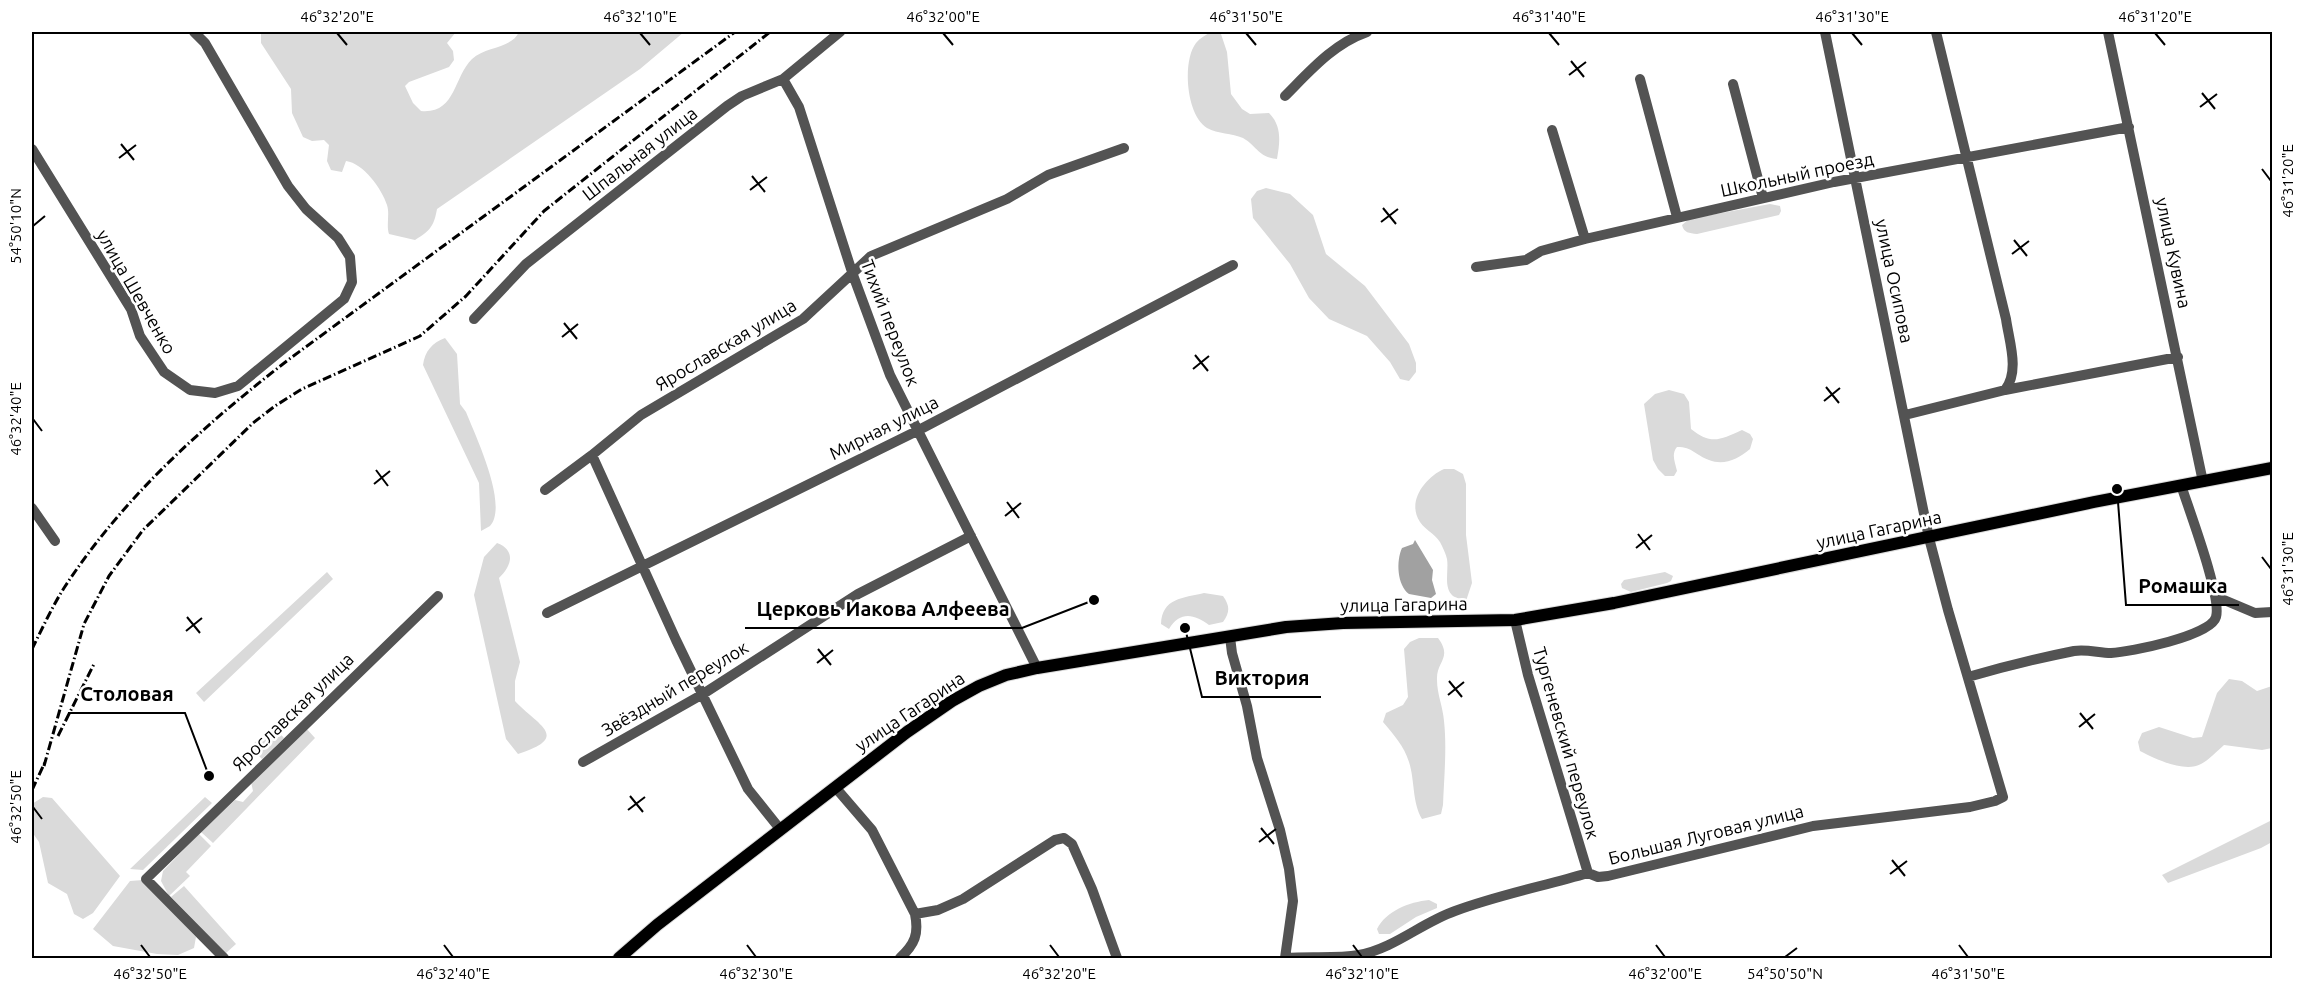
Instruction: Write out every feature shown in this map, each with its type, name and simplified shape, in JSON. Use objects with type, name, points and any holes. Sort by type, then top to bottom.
[{"type":"main road","name":"улица Гагарина","points":[[619,958],[657,925],[907,732],[952,701],[979,686],[1006,675],[1204,639],[1230,638],[1237,634],[1286,627],[1343,623],[1515,620],[1614,603],[2272,468]]},
{"type":"street","name":"улица Шевченко","points":[[32,149],[131,309],[140,336],[164,372],[190,390],[214,393],[238,386],[344,298],[352,282],[350,257],[338,238],[306,209],[288,186],[205,43],[194,32]]},
{"type":"street","name":"Шпальная улица","points":[[474,319],[526,264],[727,106],[742,96],[783,79],[840,32]]},
{"type":"street","points":[[1285,96],[1325,55],[1355,36],[1367,32]]},
{"type":"street","name":"улица Осипова","points":[[1824,32],[1929,538],[2003,797]]},
{"type":"street","points":[[1936,32],[2006,319],[2013,366],[2012,377],[2005,390]]},
{"type":"street","name":"улица Кувина","points":[[2108,32],[2203,482]]},
{"type":"street","name":"Тихий переулок","points":[[783,79],[799,107],[853,274],[890,375],[1037,668]]},
{"type":"street","points":[[1640,79],[1677,217]]},
{"type":"street","points":[[1733,84],[1763,198]]},
{"type":"street","name":"Школьный проезд","points":[[1476,267],[1526,260],[1541,251],[1585,239],[1763,198],[2129,127]]},
{"type":"street","points":[[1552,130],[1585,239]]},
{"type":"street","name":"Ярославская улица","points":[[544,490],[641,415],[803,319],[871,256],[1007,198],[1048,175],[1124,148]]},
{"type":"street","name":"Мирная улица","points":[[547,613],[917,430],[1233,265]]},
{"type":"street","points":[[1905,415],[2005,390],[2178,357]]},
{"type":"street","points":[[592,455],[748,789],[780,829]]},
{"type":"street","points":[[1968,677],[2078,651],[2110,653],[2129,651],[2196,633],[2212,624],[2216,617],[2217,597],[2181,485]]},
{"type":"street","points":[[32,508],[55,541]]},
{"type":"street","name":"Звёздный переулок","points":[[583,762],[703,694],[858,594],[971,536]]},
{"type":"street","name":"Ярославская улица","points":[[224,958],[146,879],[438,596]]},
{"type":"street","points":[[2217,597],[2255,614],[2272,612]]},
{"type":"street","name":"Тургеневский переулок","points":[[1515,620],[1528,675],[1588,873]]},
{"type":"street","points":[[1230,638],[1257,758],[1280,830],[1289,869],[1293,902],[1285,958]]},
{"type":"street","points":[[835,787],[872,830],[915,914],[918,930],[913,954],[900,958]]},
{"type":"street","name":"Большая Луговая улица","points":[[1285,958],[1340,957],[1360,954],[1401,939],[1454,911],[1588,873],[1598,877],[1608,876],[1813,826],[1970,807],[2003,797]]},
{"type":"street","points":[[915,914],[938,910],[963,899],[1055,840],[1064,838],[1072,844],[1088,880],[1117,958]]},
{"type":"shaded area","points":[[261,32],[456,32],[447,43],[453,51],[454,60],[449,67],[409,82],[405,86],[413,103],[421,111],[441,107],[448,101],[472,59],[510,42],[519,32],[684,32],[640,69],[437,209],[430,228],[415,240],[389,234],[387,205],[376,185],[359,166],[346,161],[342,172],[331,170],[327,161],[329,145],[324,140],[312,141],[303,137],[292,113],[291,89],[261,43]]},
{"type":"shaded area","points":[[1211,32],[1221,34],[1227,52],[1231,94],[1242,109],[1250,114],[1269,113],[1276,123],[1279,140],[1277,159],[1262,154],[1243,138],[1207,128],[1194,112],[1188,87],[1189,62],[1196,43]]},
{"type":"shaded area","points":[[1266,188],[1290,194],[1313,215],[1326,254],[1365,286],[1409,344],[1416,363],[1416,372],[1409,381],[1400,379],[1390,362],[1367,336],[1329,319],[1309,298],[1290,264],[1253,218],[1251,199],[1257,191]]},
{"type":"shaded area","points":[[1770,204],[1780,206],[1779,215],[1697,234],[1689,233],[1682,225],[1689,219]]},
{"type":"shaded area","points":[[445,338],[457,354],[460,404],[466,412],[488,470],[496,503],[495,516],[490,526],[481,531],[479,483],[423,365],[430,348]]},
{"type":"shaded area","points":[[1669,390],[1684,394],[1689,402],[1691,429],[1710,439],[1721,438],[1742,430],[1750,434],[1753,439],[1750,449],[1736,458],[1725,462],[1715,462],[1687,448],[1677,447],[1674,455],[1677,471],[1674,476],[1665,476],[1653,460],[1644,404],[1655,394]]},
{"type":"shaded area","points":[[1444,469],[1454,469],[1463,474],[1466,484],[1466,535],[1472,583],[1466,601],[1454,597],[1450,592],[1447,584],[1447,559],[1440,542],[1425,528],[1416,514],[1415,506],[1420,491],[1431,478]]},
{"type":"shaded area","points":[[1415,540],[1433,570],[1432,580],[1436,594],[1431,598],[1409,594],[1400,579],[1398,566],[1400,553],[1402,548],[1413,544]]},
{"type":"shaded area","points":[[497,543],[507,550],[510,559],[507,568],[499,578],[520,662],[515,681],[515,701],[540,724],[547,736],[534,748],[518,754],[506,739],[474,595],[484,557]]},
{"type":"shaded area","points":[[327,572],[333,579],[204,702],[196,693]]},
{"type":"shaded area","points":[[1665,572],[1673,576],[1667,583],[1631,592],[1622,588],[1621,584],[1624,580]]},
{"type":"shaded area","points":[[1204,593],[1223,596],[1228,609],[1223,622],[1209,625],[1198,618],[1188,616],[1178,619],[1169,629],[1161,624],[1162,615],[1170,604],[1181,598]]},
{"type":"shaded area","points":[[1419,638],[1438,638],[1444,650],[1437,674],[1445,731],[1443,805],[1441,814],[1422,819],[1417,806],[1407,756],[1383,722],[1386,713],[1403,705],[1408,697],[1404,649],[1410,642]]},
{"type":"shaded area","points":[[2229,679],[2242,681],[2257,691],[2272,686],[2272,748],[2262,750],[2224,745],[2204,762],[2187,767],[2170,764],[2140,751],[2138,742],[2142,733],[2159,727],[2193,738],[2202,737],[2217,693]]},
{"type":"shaded area","points":[[273,726],[284,738],[262,759],[250,747]]},
{"type":"shaded area","points":[[305,727],[315,738],[213,843],[201,832],[235,800],[243,802],[253,791],[251,782]]},
{"type":"shaded area","points":[[43,797],[52,798],[120,876],[93,913],[83,919],[74,914],[67,894],[48,883],[39,842],[32,832],[32,804]]},
{"type":"shaded area","points":[[205,797],[212,803],[143,870],[130,869]]},
{"type":"shaded area","points":[[2272,820],[2272,842],[2261,848],[2168,883],[2162,875]]},
{"type":"shaded area","points":[[199,834],[211,846],[186,872],[190,876],[169,896],[161,881],[163,871]]},
{"type":"shaded area","points":[[143,880],[196,937],[194,948],[178,955],[157,954],[113,946],[93,929],[130,881]]},
{"type":"shaded area","points":[[184,886],[236,944],[226,953],[171,897]]},
{"type":"shaded area","points":[[1429,900],[1437,904],[1437,908],[1416,917],[1390,934],[1379,934],[1377,929],[1392,912],[1406,905]]},
{"type":"railway","points":[[32,649],[60,595],[87,554],[140,492],[197,435],[292,357],[735,32]]},
{"type":"railway","points":[[44,766],[84,624],[109,576],[143,530],[253,423],[275,406],[302,389],[420,336],[466,296],[544,211],[770,32]]},
{"type":"railway","points":[[58,736],[94,664]]},
{"type":"railway","points":[[32,790],[46,760]]},
{"type":"place","name":"Ромашка","points":[[2117,489]]},
{"type":"place","name":"Церковь Иакова Алфеева","points":[[1094,600]]},
{"type":"place","name":"Виктория","points":[[1185,628]]},
{"type":"place","name":"Столовая","points":[[209,776]]}]
